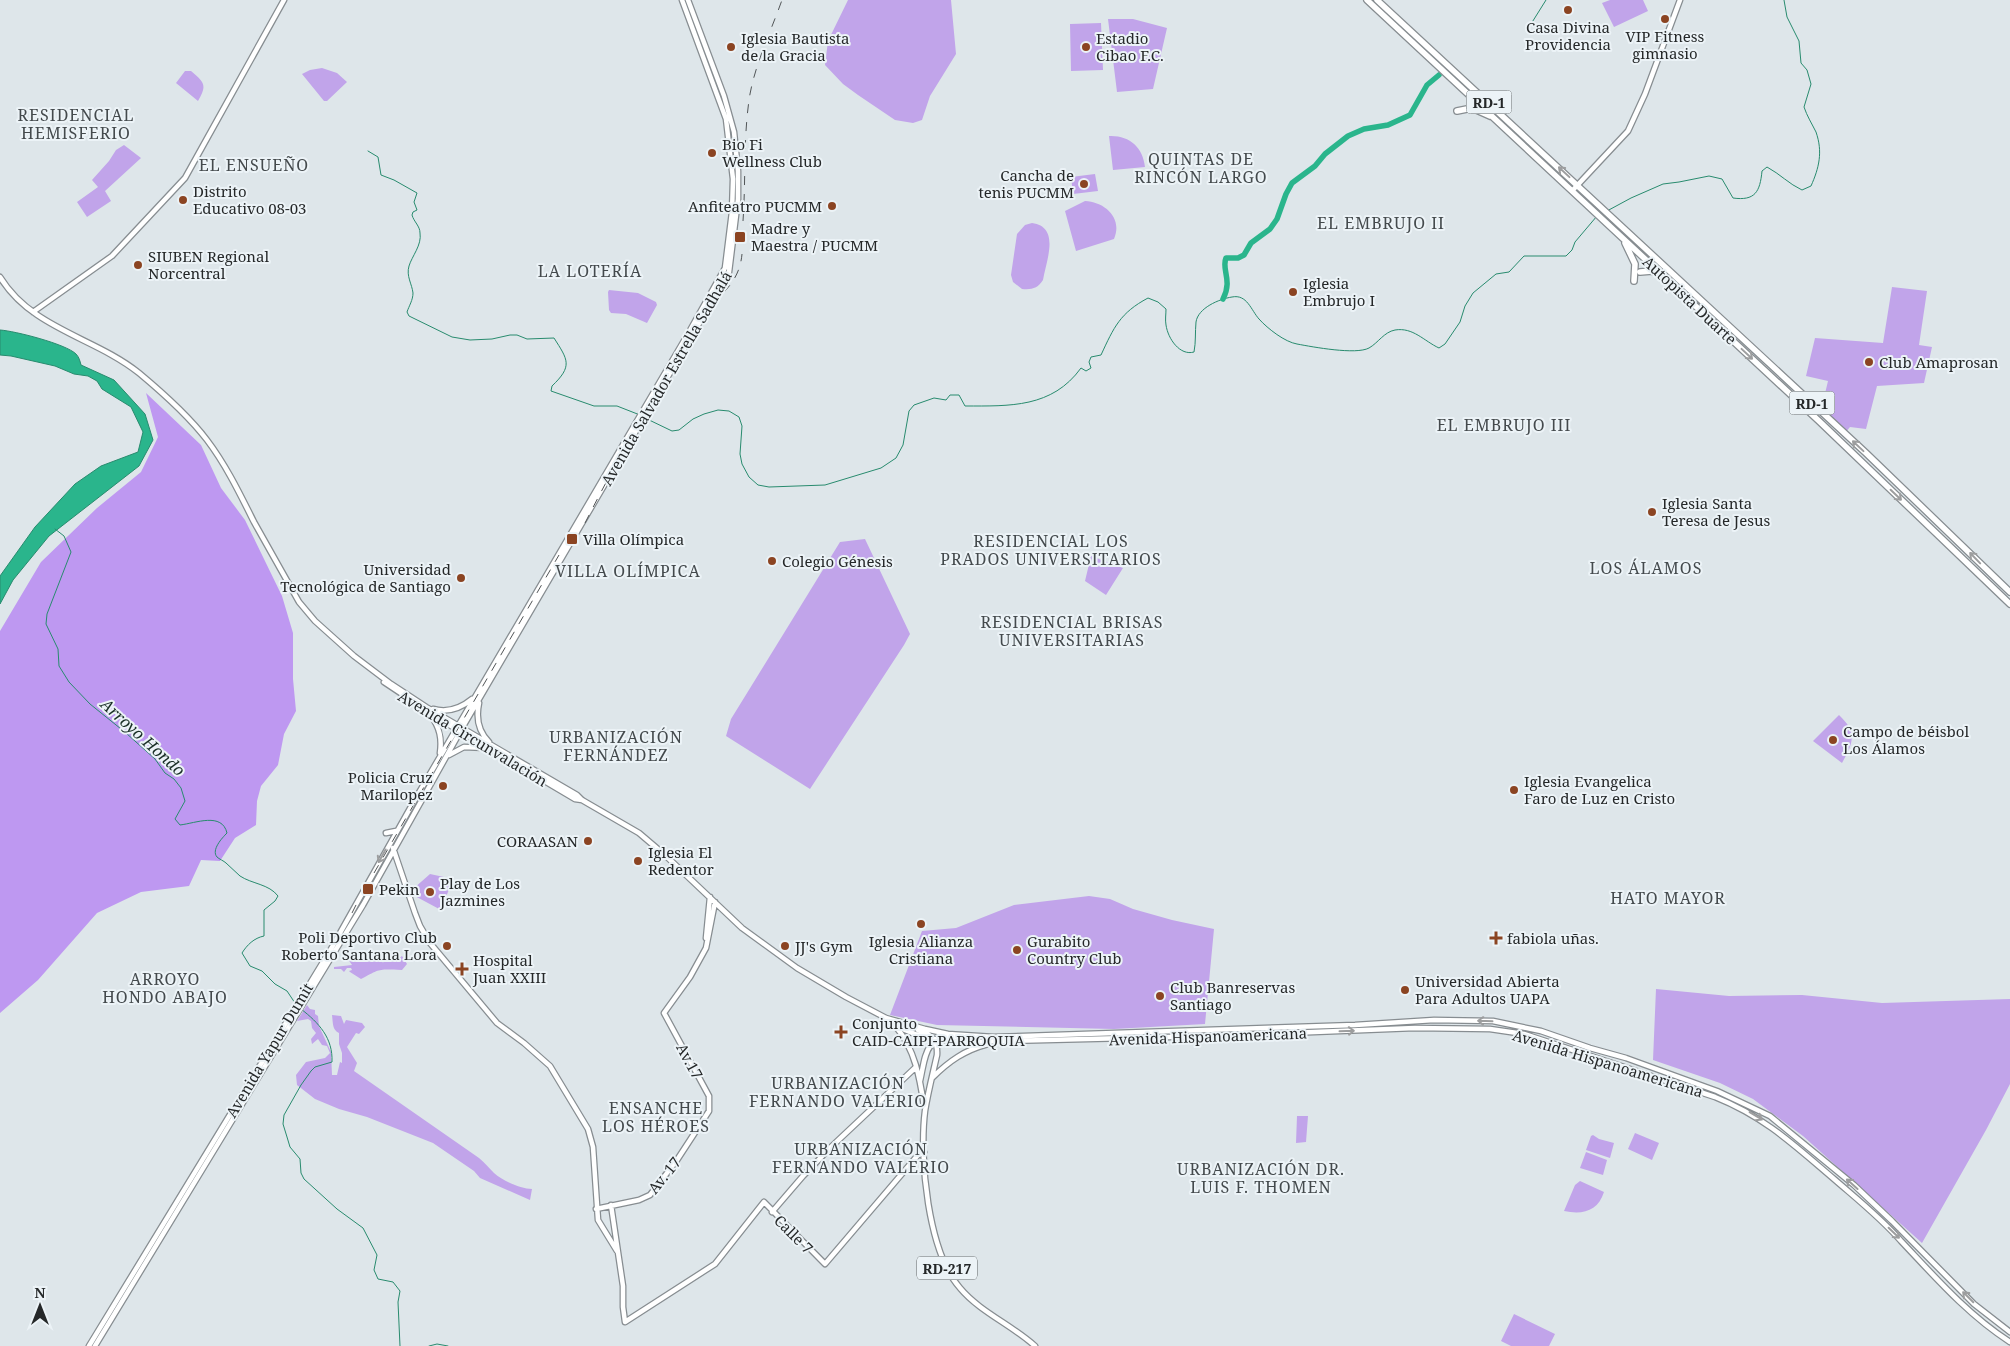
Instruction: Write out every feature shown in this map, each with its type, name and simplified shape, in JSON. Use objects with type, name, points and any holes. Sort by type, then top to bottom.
[{"type":"highway","name":"Autopista Duarte","points":[[1367,0],[1572,192],[1594,211],[1609,220],[1827,417],[1911,495],[2010,592]]},
{"type":"highway","name":"Autopista Duarte","points":[[1378,0],[1578,185],[1599,206],[1620,235],[1823,425],[2010,604]]},
{"type":"highway","points":[[1457,111],[1472,108],[1494,118]]},
{"type":"highway","points":[[1620,235],[1629,249],[1635,264],[1634,281]]},
{"type":"highway","points":[[1640,272],[1652,271],[1663,276]]},
{"type":"highway","points":[[1798,402],[1803,403],[1819,417],[1827,417],[1823,425]]},
{"type":"main road","points":[[33,312],[112,256],[185,178],[284,0]]},
{"type":"main road","name":"Avenida Salvador Estrella Sadhalá","points":[[658,390],[725,268],[733,199],[733,172],[726,119],[682,0]]},
{"type":"main road","name":"Avenida Salvador Estrella Sadhalá","points":[[459,728],[634,429],[729,272],[738,204],[738,172],[730,118],[688,0]]},
{"type":"main road","points":[[1572,192],[1628,131],[1637,116],[1680,0]]},
{"type":"main road","name":"Avenida Circunvalación","points":[[0,277],[13,293],[33,312],[54,327],[102,349],[127,365],[190,420],[220,459],[299,602],[316,621],[369,668],[426,708],[575,799],[582,800],[639,833],[742,928],[797,968],[886,1018],[948,1034],[995,1039]]},
{"type":"main road","points":[[426,708],[452,710],[478,696]]},
{"type":"main road","points":[[478,696],[478,720],[483,734],[492,747]]},
{"type":"main road","points":[[426,708],[439,730],[443,757],[464,747],[492,747]]},
{"type":"main road","name":"Avenida Yapur Dumit","points":[[307,993],[364,905],[459,728]]},
{"type":"main road","name":"Avenida Yapur Dumit","points":[[95,1346],[294,1016],[390,842],[443,757]]},
{"type":"main road","points":[[386,834],[397,830]]},
{"type":"main road","points":[[390,842],[417,920],[430,943],[497,1023],[550,1066],[588,1129],[593,1148],[596,1209],[600,1226],[615,1241]]},
{"type":"main road","points":[[386,864],[392,862],[399,865]]},
{"type":"main road","points":[[706,948],[710,897]]},
{"type":"main road","points":[[706,948],[715,902]]},
{"type":"main road","points":[[713,913],[723,910]]},
{"type":"main road","name":"Av.17","points":[[706,948],[695,970],[664,1013],[709,1096],[709,1110]]},
{"type":"main road","name":"Avenida Yapur Dumit","points":[[90,1346],[294,1016]]},
{"type":"main road","name":"Avenida Hispanoamericana","points":[[886,1018],[894,1024],[936,1040],[968,1042],[995,1039],[1434,1020],[1493,1021],[1541,1031],[1626,1058],[1717,1091],[1770,1116],[1854,1185],[1974,1304],[2010,1332]]},
{"type":"main road","name":"Avenida Hispanoamericana","points":[[886,1018],[927,1033],[936,1040]]},
{"type":"main road","points":[[894,1024],[906,1041],[920,1081]]},
{"type":"main road","name":"Avenida Hispanoamericana","points":[[995,1039],[1210,1036],[1415,1028],[1490,1029],[1524,1034],[1736,1105],[1775,1129],[1866,1207],[1951,1294],[1995,1332],[2010,1342]]},
{"type":"main road","points":[[932,1079],[964,1052],[995,1039]]},
{"type":"main road","points":[[920,1081],[929,1049],[936,1040]]},
{"type":"main road","points":[[932,1079],[937,1048],[936,1040]]},
{"type":"main road","points":[[916,1067],[941,1070]]},
{"type":"main road","points":[[772,1212],[830,1148],[916,1067]]},
{"type":"main road","name":"RD-217","points":[[932,1079],[925,1113],[924,1152],[929,1208],[939,1246],[949,1272],[959,1288],[971,1299],[1020,1332],[1035,1346]]},
{"type":"main road","name":"RD-217","points":[[920,1081],[925,1113]]},
{"type":"main road","name":"Av. 17","points":[[596,1209],[639,1200],[650,1195],[677,1160],[709,1110]]},
{"type":"main road","name":"Calle 7","points":[[615,1241],[619,1254],[625,1322],[715,1264],[764,1202],[825,1264],[918,1154],[924,1152]]},
{"type":"main road","points":[[1866,1207],[1871,1202]]},
{"type":"main road","points":[[612,1205],[615,1241]]},
{"type":"shaded area","points":[[848,0],[951,0],[956,54],[930,96],[922,120],[913,123],[895,120],[843,84],[825,65],[828,41]]},
{"type":"shaded area","points":[[1610,0],[1643,0],[1648,11],[1614,27],[1602,3]]},
{"type":"shaded area","points":[[1108,19],[1133,19],[1167,28],[1153,89],[1117,92]]},
{"type":"shaded area","name":"Estadio Cibao F.C.","points":[[1101,23],[1103,70],[1071,71],[1070,24]]},
{"type":"shaded area","points":[[322,68],[337,73],[347,82],[327,101],[324,101],[302,74],[310,70]]},
{"type":"shaded area","points":[[185,71],[191,71],[203,84],[203,91],[198,101],[176,83]]},
{"type":"shaded area","points":[[1109,136],[1123,138],[1134,144],[1144,160],[1145,167],[1113,170]]},
{"type":"shaded area","points":[[124,145],[141,158],[105,191],[111,201],[87,217],[77,202],[98,187],[92,180],[116,150]]},
{"type":"shaded area","name":"Cancha de tenis PUCMM","points":[[1095,174],[1098,191],[1073,194],[1071,177]]},
{"type":"shaded area","points":[[1085,201],[1099,204],[1110,212],[1116,224],[1116,231],[1114,239],[1076,251],[1065,211]]},
{"type":"shaded area","points":[[1032,223],[1041,226],[1046,231],[1050,246],[1043,280],[1034,288],[1022,289],[1013,282],[1011,275],[1017,234],[1025,225]]},
{"type":"shaded area","name":"Club Amaprosan","points":[[1892,287],[1927,291],[1919,345],[1932,347],[1924,383],[1877,386],[1866,429],[1850,427],[1845,433],[1821,412],[1825,404],[1823,402],[1828,381],[1806,376],[1815,338],[1883,343]]},
{"type":"shaded area","points":[[609,290],[638,293],[656,302],[657,305],[647,323],[626,314],[611,313],[609,310]]},
{"type":"shaded area","points":[[0,330],[28,335],[62,346],[76,354],[81,365],[114,380],[145,414],[153,440],[139,466],[49,536],[13,580],[0,604],[0,576],[35,527],[75,484],[101,466],[138,452],[143,432],[131,407],[102,389],[97,381],[88,376],[74,374],[55,366],[0,355]]},
{"type":"shaded area","points":[[146,393],[201,445],[221,488],[245,520],[282,596],[293,633],[293,679],[296,711],[284,734],[278,765],[261,786],[257,801],[256,825],[235,838],[220,861],[201,860],[189,886],[141,892],[97,913],[38,980],[0,1013],[0,631],[41,562],[97,508],[141,472],[158,437]]},
{"type":"shaded area","points":[[865,539],[910,634],[810,789],[726,736],[731,719],[840,542]]},
{"type":"shaded area","points":[[1091,556],[1123,568],[1106,595],[1085,581]]},
{"type":"shaded area","name":"Campo de béisbol Los Álamos","points":[[1839,715],[1849,727],[1852,738],[1849,750],[1842,763],[1813,741]]},
{"type":"shaded area","name":"Play de Los Jazmines","points":[[430,874],[453,879],[441,910],[413,895],[413,889]]},
{"type":"shaded area","name":"Gurabito Country Club","points":[[1089,896],[1110,899],[1133,909],[1214,929],[1205,1024],[1114,1029],[937,1025],[890,1015],[922,931],[956,928],[1014,905]]},
{"type":"shaded area","points":[[350,955],[353,958],[377,959],[378,957],[381,958],[383,963],[384,960],[388,960],[388,956],[391,956],[393,962],[402,956],[407,964],[402,970],[380,970],[361,979],[349,971],[352,970],[351,968],[347,968],[344,972],[341,969],[334,969],[334,967],[352,965],[348,959]]},
{"type":"shaded area","points":[[1656,989],[1729,996],[1802,995],[1882,1003],[2010,999],[2010,1084],[1922,1243],[1803,1136],[1753,1099],[1720,1083],[1653,1060]]},
{"type":"shaded area","points":[[307,1005],[310,1009],[315,1010],[319,1026],[331,1052],[332,1075],[337,1075],[340,1062],[342,1063],[342,1053],[339,1044],[339,1033],[334,1028],[332,1015],[341,1016],[344,1024],[346,1020],[362,1023],[365,1027],[359,1034],[356,1033],[347,1047],[357,1063],[354,1071],[479,1158],[494,1173],[507,1182],[532,1189],[530,1200],[480,1178],[474,1171],[433,1143],[315,1099],[297,1085],[296,1075],[306,1062],[325,1058],[330,1053],[327,1046],[322,1045],[318,1039],[312,1044],[311,1039],[316,1033],[312,1028],[311,1021],[308,1019],[297,1021]]},
{"type":"shaded area","points":[[1297,1116],[1308,1116],[1306,1142],[1296,1143]]},
{"type":"shaded area","points":[[1635,1133],[1659,1143],[1652,1160],[1628,1149]]},
{"type":"shaded area","points":[[1593,1135],[1599,1139],[1614,1143],[1610,1158],[1586,1150]]},
{"type":"shaded area","points":[[1586,1152],[1607,1160],[1603,1175],[1580,1168]]},
{"type":"shaded area","points":[[1580,1181],[1604,1192],[1598,1204],[1583,1212],[1564,1211],[1575,1185]]},
{"type":"shaded area","points":[[1514,1314],[1555,1334],[1549,1346],[1511,1346],[1501,1341]]},
{"type":"waterway","points":[[1531,24],[1546,0]]},
{"type":"waterway","points":[[1607,211],[1663,184],[1709,176],[1722,179],[1733,198],[1747,198],[1758,190],[1762,171],[1767,167],[1802,190],[1811,186],[1820,153],[1816,132],[1804,107],[1811,84],[1807,70],[1801,63],[1799,41],[1787,17],[1784,0]]},
{"type":"waterway","points":[[1223,299],[1227,286],[1226,258],[1238,258],[1244,255],[1251,243],[1270,229],[1277,219],[1292,183],[1315,166],[1325,154],[1348,136],[1364,129],[1388,125],[1410,115],[1427,85],[1439,75]]},
{"type":"waterway","points":[[368,151],[378,157],[381,175],[417,193],[414,202],[417,210],[412,215],[419,228],[420,237],[408,270],[413,293],[407,312],[409,316],[452,337],[470,340],[492,339],[510,335],[517,335],[527,339],[554,338],[563,352],[566,368],[552,386],[551,391],[594,406],[617,406],[640,415]]},
{"type":"waterway","points":[[645,418],[672,431],[679,430],[693,419],[704,414],[718,410],[729,411],[739,417],[742,426],[740,454],[742,464],[749,477],[758,485],[769,487],[825,485],[881,468],[896,458],[903,445],[909,411],[914,405],[934,398],[946,400],[950,395],[959,395],[965,406],[1014,405],[1043,398],[1057,391],[1070,381],[1081,368],[1086,371],[1091,368],[1089,362],[1091,357],[1101,355],[1110,336],[1124,315],[1148,298],[1158,302],[1166,309],[1166,323],[1169,336],[1180,349],[1189,353],[1194,352],[1196,322],[1201,312],[1215,302],[1232,297],[1245,300],[1259,319],[1272,331],[1287,341],[1297,344],[1334,350],[1363,350],[1372,346],[1391,331],[1401,330],[1413,333],[1439,348],[1445,344],[1460,322],[1465,306],[1473,293],[1496,274],[1509,272],[1524,256],[1566,256],[1597,216]]},
{"type":"waterway","name":"Arroyo Hondo","points":[[55,529],[64,536],[71,552],[47,614],[46,624],[58,649],[59,666],[69,682],[90,704],[155,759],[165,773],[174,779],[181,788],[185,801],[175,819],[180,825],[208,820],[220,823],[227,833],[216,848],[217,857],[240,876],[270,889],[278,896],[264,910],[264,936],[251,942],[242,953],[250,966],[262,971],[275,984],[287,991],[295,1003]]},
{"type":"waterway","name":"Arroyo Hondo","points":[[301,1009],[324,1032],[332,1053],[332,1062],[315,1067],[311,1071],[284,1115],[283,1124],[290,1147],[300,1159],[301,1173],[304,1179],[337,1209],[363,1228],[377,1255],[374,1270],[378,1279],[393,1282],[400,1291],[398,1302],[400,1346]]},
{"type":"waterway","name":"Arroyo Hondo","points":[[429,1346],[437,1344],[448,1346]]},
{"type":"railway","points":[[743,221],[746,126],[750,94],[760,58],[782,0]]},
{"type":"railway","points":[[585,523],[655,395],[700,321],[732,283],[740,265],[742,254]]},
{"type":"railway","points":[[374,873],[559,555]]},
{"type":"railway","points":[[352,913],[357,903]]},
{"type":"place","name":"Casa Divina Providencia","points":[[1568,10]]},
{"type":"place","name":"VIP Fitness gimnasio","points":[[1665,19]]},
{"type":"place","name":"Iglesia Bautista de la Gracia","points":[[731,47]]},
{"type":"place","name":"Estadio Cibao F.C.","points":[[1086,47]]},
{"type":"place","name":"Bio Fi Wellness Club","points":[[712,153]]},
{"type":"place","name":"Cancha de tenis PUCMM","points":[[1084,184]]},
{"type":"place","name":"Distrito Educativo 08-03","points":[[183,200]]},
{"type":"place","name":"Anfiteatro PUCMM","points":[[832,206]]},
{"type":"place","name":"Madre y Maestra / PUCMM","points":[[740,237]]},
{"type":"place","name":"SIUBEN Regional Norcentral","points":[[138,265]]},
{"type":"place","name":"Iglesia Embrujo I","points":[[1293,292]]},
{"type":"place","name":"Club Amaprosan","points":[[1869,362]]},
{"type":"place","name":"Iglesia Santa Teresa de Jesus","points":[[1652,512]]},
{"type":"place","name":"Villa Olímpica","points":[[572,539]]},
{"type":"place","name":"Colegio Génesis","points":[[772,561]]},
{"type":"place","name":"Universidad Tecnológica de Santiago","points":[[461,578]]},
{"type":"place","name":"Campo de béisbol Los Álamos","points":[[1833,740]]},
{"type":"place","name":"Policia Cruz Marilopez","points":[[443,786]]},
{"type":"place","name":"Iglesia Evangelica Faro de Luz en Cristo","points":[[1514,790]]},
{"type":"place","name":"CORAASAN","points":[[588,841]]},
{"type":"place","name":"Iglesia El Redentor","points":[[638,861]]},
{"type":"place","name":"Pekin","points":[[368,889]]},
{"type":"place","name":"Play de Los Jazmines","points":[[430,892]]},
{"type":"place","name":"Iglesia Alianza Cristiana","points":[[921,924]]},
{"type":"place","name":"fabiola uñas.","points":[[1496,938]]},
{"type":"place","name":"Poli Deportivo Club Roberto Santana Lora","points":[[447,946]]},
{"type":"place","name":"JJ's Gym","points":[[785,946]]},
{"type":"place","name":"Gurabito Country Club","points":[[1017,950]]},
{"type":"place","name":"Hospital Juan XXIII","points":[[462,969]]},
{"type":"place","name":"Universidad Abierta Para Adultos UAPA","points":[[1405,990]]},
{"type":"place","name":"Club Banreservas Santiago","points":[[1160,996]]},
{"type":"place","name":"Conjunto CAID-CAIPI-PARROQUIA","points":[[841,1032]]},
{"type":"district","name":"RESIDENCIAL HEMISFERIO","points":[[76,124]]},
{"type":"district","name":"EL ENSUEÑO","points":[[254,165]]},
{"type":"district","name":"QUINTAS DE RINCÓN LARGO","points":[[1201,168]]},
{"type":"district","name":"EL EMBRUJO II","points":[[1381,223]]},
{"type":"district","name":"LA LOTERÍA","points":[[590,271]]},
{"type":"district","name":"EL EMBRUJO III","points":[[1504,425]]},
{"type":"district","name":"RESIDENCIAL LOS PRADOS UNIVERSITARIOS","points":[[1051,550]]},
{"type":"district","name":"LOS ÁLAMOS","points":[[1646,568]]},
{"type":"district","name":"VILLA OLÍMPICA","points":[[628,571]]},
{"type":"district","name":"RESIDENCIAL BRISAS UNIVERSITARIAS","points":[[1072,631]]},
{"type":"district","name":"URBANIZACIÓN FERNÁNDEZ","points":[[616,746]]},
{"type":"district","name":"HATO MAYOR","points":[[1668,898]]},
{"type":"district","name":"ARROYO HONDO ABAJO","points":[[165,988]]},
{"type":"district","name":"URBANIZACIÓN FERNANDO VALERIO","points":[[838,1092]]},
{"type":"district","name":"ENSANCHE LOS HÉROES","points":[[656,1117]]},
{"type":"district","name":"URBANIZACIÓN FERNANDO VALERIO","points":[[861,1158]]},
{"type":"district","name":"URBANIZACIÓN DR. LUIS F. THOMEN","points":[[1261,1178]]}]
